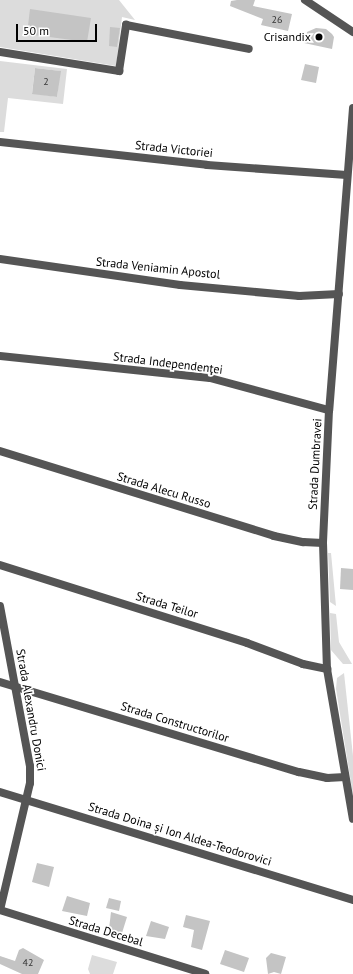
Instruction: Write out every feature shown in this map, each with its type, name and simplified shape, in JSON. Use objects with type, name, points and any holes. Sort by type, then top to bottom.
[{"type":"street","points":[[305,0],[353,32]]},
{"type":"street","points":[[0,52],[119,71],[126,24],[249,49]]},
{"type":"street","name":"Strada Dumbravei","points":[[353,108],[346,175],[330,410],[323,543],[327,669],[353,818]]},
{"type":"street","name":"Strada Victoriei","points":[[0,142],[207,165],[346,175]]},
{"type":"street","name":"Strada Veniamin Apostol","points":[[0,259],[180,286],[299,296],[339,294]]},
{"type":"street","name":"Strada Independenţei","points":[[0,356],[210,378],[330,410]]},
{"type":"street","name":"Strada Alecu Russo","points":[[0,451],[274,536],[303,542],[323,543]]},
{"type":"street","name":"Strada Teilor","points":[[0,565],[247,643],[303,664],[327,669]]},
{"type":"street","name":"Strada Alexandru Donici","points":[[0,606],[30,766],[28,800],[0,910]]},
{"type":"street","name":"Strada Constructorilor","points":[[0,682],[299,772],[327,778],[345,777]]},
{"type":"street","name":"Strada Doina și Ion Aldea-Teodorovici","points":[[0,792],[353,900]]},
{"type":"street","name":"Strada Decebal","points":[[0,910],[204,974]]},
{"type":"shaded area","points":[[0,0],[119,0],[135,20],[122,17],[116,66],[0,47]]},
{"type":"shaded area","points":[[0,61],[67,69],[63,104],[8,98],[4,132],[0,132]],"holes":[[[35,68],[60,71],[57,97],[32,93]]]},
{"type":"shaded area","points":[[328,553],[331,553],[336,606],[330,602]]},
{"type":"shaded area","points":[[330,613],[336,614],[339,642],[352,664],[343,664],[331,650]]},
{"type":"shaded area","points":[[344,673],[353,756],[353,795],[336,689],[337,678]]},
{"type":"shaded area","points":[[92,955],[117,962],[113,974],[90,974],[88,969]]},
{"type":"building","points":[[255,0],[253,6],[292,14],[288,31],[261,25],[263,19],[230,6],[231,1]]},
{"type":"building","points":[[30,9],[91,18],[87,42],[27,34]]},
{"type":"building","points":[[110,27],[120,28],[117,47],[109,46]]},
{"type":"building","points":[[316,28],[326,29],[332,34],[334,37],[332,49],[304,43],[307,32]]},
{"type":"building","points":[[305,64],[319,67],[316,83],[301,80]]},
{"type":"building","points":[[35,68],[61,71],[57,97],[32,94]]},
{"type":"building","points":[[341,568],[353,569],[353,590],[340,589]]},
{"type":"building","points":[[37,863],[54,867],[49,887],[32,882]]},
{"type":"building","points":[[67,896],[90,903],[87,916],[62,911]]},
{"type":"building","points":[[109,898],[121,901],[119,911],[106,908]]},
{"type":"building","points":[[111,912],[127,917],[122,933],[109,929]]},
{"type":"building","points":[[186,915],[210,921],[202,950],[191,947],[194,930],[183,927]]},
{"type":"building","points":[[151,921],[169,927],[165,939],[146,936]]},
{"type":"building","points":[[23,948],[44,960],[38,974],[22,974],[0,964],[0,956],[15,961],[19,950]]},
{"type":"building","points":[[225,950],[249,958],[244,972],[220,964]]},
{"type":"building","points":[[271,953],[286,957],[281,974],[274,972],[268,974],[266,958]]},
{"type":"place","name":"Crisandix","points":[[319,37]]}]
